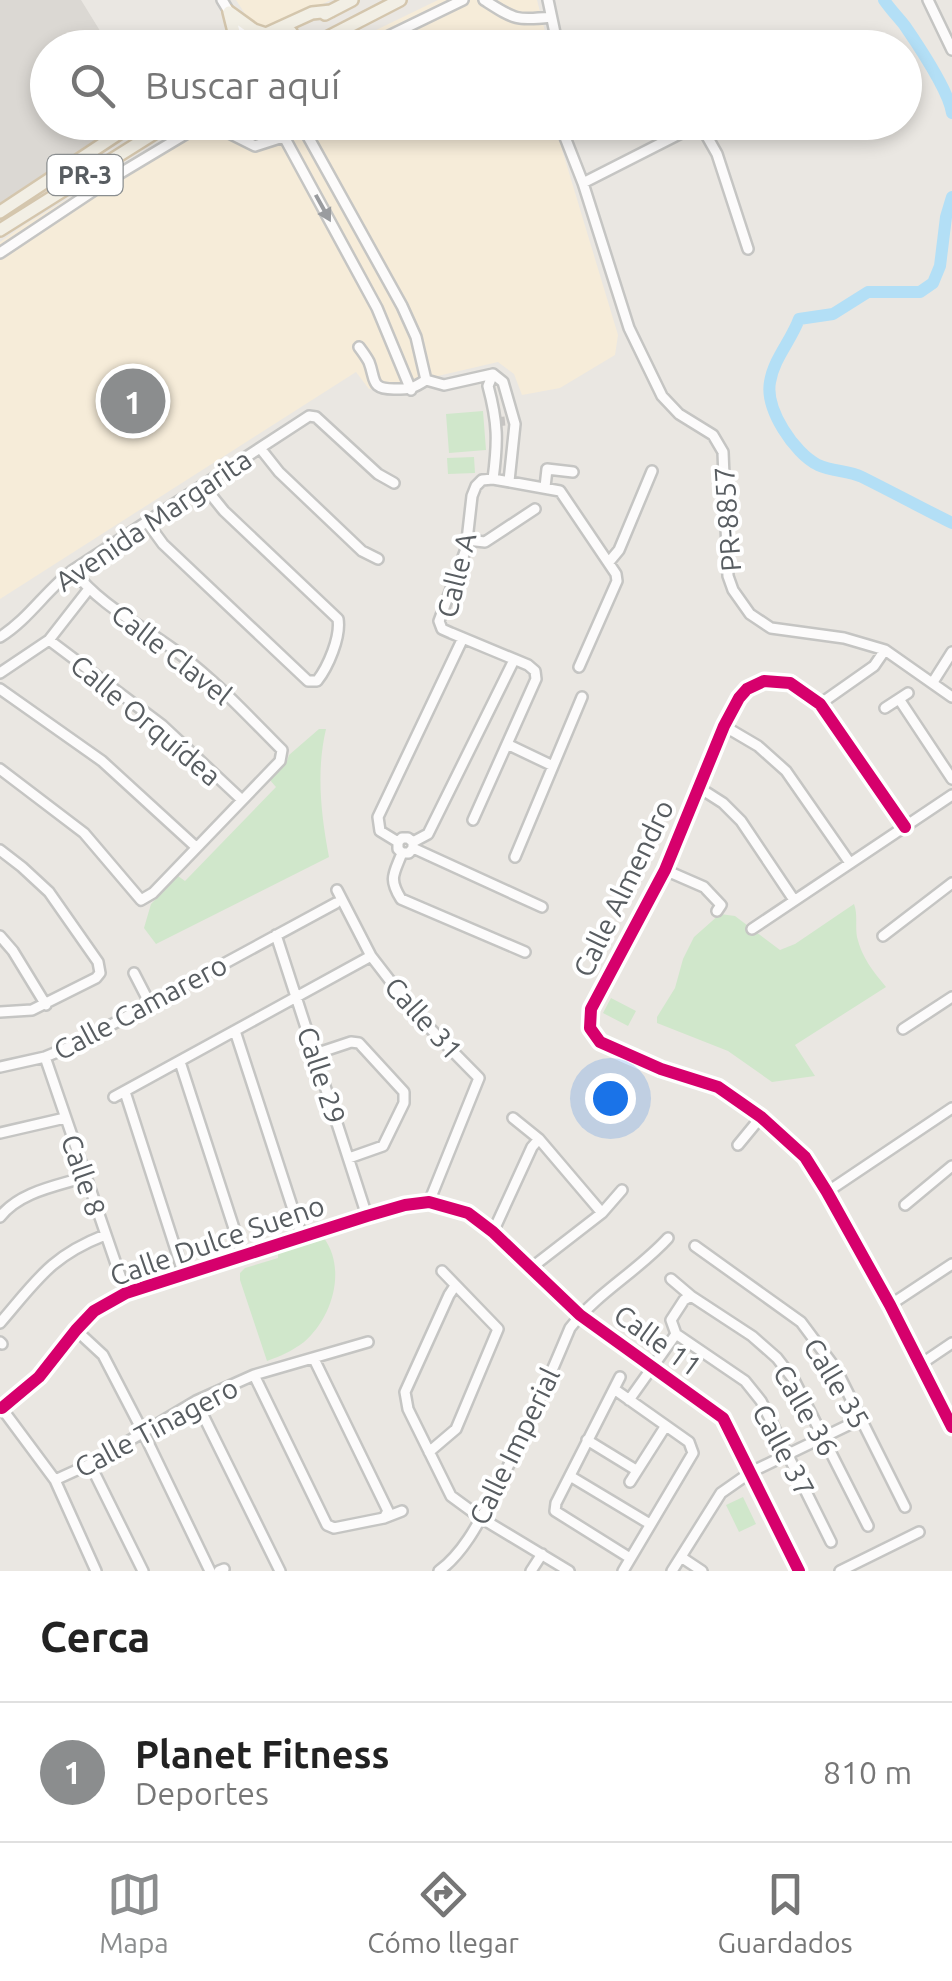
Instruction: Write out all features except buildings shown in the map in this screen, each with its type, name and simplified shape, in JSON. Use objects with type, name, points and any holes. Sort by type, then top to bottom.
[{"type":"main road","points":[[295,30],[352,0]]},
{"type":"main road","points":[[345,30],[400,0]]},
{"type":"main road","points":[[225,6],[254,30]]},
{"type":"main road","points":[[225,6],[232,30]]},
{"type":"main road","points":[[275,30],[312,13],[331,11]]},
{"type":"main road","name":"PR-3","points":[[0,212],[109,140]]},
{"type":"main road","name":"PR-3","points":[[0,230],[143,140]]},
{"type":"street","points":[[401,30],[463,0]]},
{"type":"street","points":[[484,0],[512,18],[551,17]]},
{"type":"street","points":[[548,0],[553,30]]},
{"type":"street","points":[[930,0],[952,50]]},
{"type":"street","points":[[225,6],[240,30]]},
{"type":"street","points":[[0,253],[177,140]]},
{"type":"street","points":[[243,140],[255,146],[274,140]]},
{"type":"street","points":[[285,140],[377,308],[410,390]]},
{"type":"street","points":[[312,140],[402,306],[416,336],[426,380]]},
{"type":"street","name":"PR-8857","points":[[566,140],[629,328],[662,396],[679,414],[713,435],[722,452],[732,590],[750,614],[770,628],[844,638],[885,650],[952,697]]},
{"type":"street","points":[[583,183],[668,140]]},
{"type":"street","points":[[710,140],[748,249]]},
{"type":"street","points":[[360,347],[372,378],[386,390],[410,390],[426,380],[444,385],[493,374]]},
{"type":"street","points":[[493,374],[503,382],[515,424],[510,482]]},
{"type":"street","points":[[493,374],[488,386],[498,423],[492,478],[560,491],[609,562],[617,581],[578,667]]},
{"type":"street","name":"Avenida Margarita","points":[[0,637],[18,626],[54,584],[73,570],[309,416],[316,417],[378,474],[394,483]]},
{"type":"street","points":[[260,448],[279,472],[362,551],[378,558]]},
{"type":"street","points":[[545,487],[547,468],[573,472]]},
{"type":"street","points":[[609,562],[620,550],[652,471]]},
{"type":"street","name":"Calle A","points":[[492,478],[482,480],[472,496],[466,549],[439,621],[442,628],[514,660]]},
{"type":"street","points":[[147,522],[163,544],[308,681],[317,680],[323,674],[340,628],[338,619],[224,511],[204,485]]},
{"type":"street","points":[[467,540],[485,542],[535,508]]},
{"type":"street","name":"Calle Clavel","points":[[73,570],[88,590],[182,656],[221,689],[282,750],[280,761],[242,800]]},
{"type":"street","points":[[0,673],[49,640],[88,590]]},
{"type":"street","points":[[463,638],[378,817],[380,830],[409,853],[428,834],[514,660],[528,665],[536,680],[473,820]]},
{"type":"street","name":"Calle Orquídea","points":[[49,640],[162,725],[242,800]]},
{"type":"street","points":[[820,704],[874,666],[885,650]]},
{"type":"street","points":[[933,682],[952,652]]},
{"type":"street","name":"Calle Almendro","points":[[905,827],[820,704],[790,683],[764,681],[747,689],[724,726],[665,870],[592,1009],[590,1028],[600,1042],[661,1069],[718,1087],[761,1117],[805,1157],[890,1306],[952,1427]]},
{"type":"street","points":[[0,689],[102,761],[196,847]]},
{"type":"street","points":[[885,708],[904,696],[952,779]]},
{"type":"street","points":[[515,857],[582,697]]},
{"type":"street","points":[[724,726],[758,746],[786,771],[850,864]]},
{"type":"street","points":[[507,744],[553,766]]},
{"type":"street","points":[[0,769],[84,833],[142,900],[153,894],[242,800]]},
{"type":"street","points":[[698,787],[722,802],[741,821],[794,900]]},
{"type":"street","points":[[752,929],[952,795]]},
{"type":"street","points":[[413,845],[542,907]]},
{"type":"street","points":[[400,848],[392,882],[401,898],[525,952]]},
{"type":"street","points":[[0,850],[50,892],[98,962],[100,973],[46,1005],[0,1012]]},
{"type":"street","points":[[665,870],[704,887],[721,904],[717,911]]},
{"type":"street","points":[[883,936],[952,883]]},
{"type":"street","name":"Calle 31","points":[[338,890],[371,956],[415,1013],[480,1078],[429,1202]]},
{"type":"street","name":"Calle Camarero","points":[[0,1067],[74,1045],[336,903]]},
{"type":"street","name":"Calle 29","points":[[276,935],[367,1216]]},
{"type":"street","points":[[0,936],[46,1005]]},
{"type":"street","points":[[114,1097],[371,956]]},
{"type":"street","points":[[134,973],[150,1004]]},
{"type":"street","points":[[903,1029],[952,996]]},
{"type":"street","points":[[235,1031],[302,1237]]},
{"type":"street","points":[[315,1054],[351,1042],[359,1044],[404,1092],[404,1102],[383,1146],[349,1158]]},
{"type":"street","name":"Calle 8","points":[[44,1057],[126,1293]]},
{"type":"street","points":[[180,1062],[242,1256]]},
{"type":"street","points":[[125,1092],[184,1274]]},
{"type":"street","points":[[827,1192],[952,1108]]},
{"type":"street","points":[[738,1145],[761,1117]]},
{"type":"street","points":[[0,1133],[64,1118]]},
{"type":"street","points":[[513,1118],[539,1139],[602,1213]]},
{"type":"street","points":[[492,1232],[532,1146],[539,1139]]},
{"type":"street","points":[[905,1206],[952,1166]]},
{"type":"street","points":[[0,1217],[25,1196],[84,1177]]},
{"type":"street","points":[[531,1268],[602,1213],[622,1190]]},
{"type":"street","name":"Calle Dulce Sueno","points":[[1,1407],[39,1378],[94,1310],[126,1293],[367,1216],[429,1202]]},
{"type":"street","name":"Calle 11","points":[[429,1202],[468,1213],[580,1315],[722,1418],[800,1571]]},
{"type":"street","points":[[0,1322],[50,1265],[78,1246],[106,1236]]},
{"type":"street","points":[[580,1315],[649,1260],[668,1238]]},
{"type":"street","name":"Calle 35","points":[[695,1246],[800,1322],[836,1370],[904,1507]]},
{"type":"street","points":[[890,1306],[952,1264]]},
{"type":"street","points":[[428,1452],[456,1429],[498,1329],[442,1271]]},
{"type":"street","name":"Calle 36","points":[[671,1279],[777,1358],[794,1380],[868,1526]]},
{"type":"street","points":[[455,1286],[406,1392],[408,1409],[451,1496],[569,1571]]},
{"type":"street","points":[[630,1400],[676,1334],[672,1320],[684,1300],[691,1296]]},
{"type":"street","name":"Calle Imperial","points":[[439,1571],[452,1561],[481,1518],[528,1430],[570,1328],[580,1315]]},
{"type":"street","points":[[76,1330],[103,1356],[210,1571]]},
{"type":"street","name":"Calle 37","points":[[676,1334],[745,1381],[761,1401],[831,1542]]},
{"type":"street","name":"Calle Tinagero","points":[[55,1480],[90,1464],[196,1401],[254,1375],[368,1342]]},
{"type":"street","points":[[921,1364],[952,1342]]},
{"type":"street","points":[[314,1358],[388,1510],[384,1518]]},
{"type":"street","points":[[254,1375],[328,1525],[334,1528],[402,1511]]},
{"type":"street","points":[[620,1377],[555,1511],[630,1558]]},
{"type":"street","points":[[614,1389],[688,1442],[693,1454],[623,1571]]},
{"type":"street","points":[[196,1401],[280,1571]]},
{"type":"street","points":[[1,1407],[55,1480],[96,1571]]},
{"type":"street","points":[[672,1571],[721,1493],[751,1472],[861,1420]]},
{"type":"street","points":[[630,1482],[665,1426]]},
{"type":"street","points":[[587,1440],[636,1470]]},
{"type":"street","points":[[90,1464],[143,1571]]},
{"type":"street","points":[[570,1476],[650,1524]]},
{"type":"street","points":[[842,1570],[860,1566],[919,1532]]},
{"type":"street","points":[[531,1571],[542,1554]]},
{"type":"street","points":[[681,1557],[702,1571]]},
{"type":"shaded area","points":[[0,0],[81,0],[100,30],[30,30],[30,140],[95,140],[0,203]]},
{"type":"shaded area","points":[[236,0],[331,0],[273,27],[259,26],[248,18]]},
{"type":"shaded area","points":[[438,0],[537,0],[545,30],[376,30]]},
{"type":"shaded area","points":[[167,140],[559,140],[618,335],[615,355],[560,388],[522,395],[514,374],[498,362],[369,389],[356,372],[0,599],[0,242]]},
{"type":"green space","points":[[483,411],[486,450],[449,453],[446,414]]},
{"type":"green space","points":[[474,457],[475,473],[448,474],[447,458]]},
{"type":"green space","points":[[319,729],[326,729],[321,793],[329,857],[156,944],[144,928],[151,904],[178,876],[185,881],[276,787],[269,779]]},
{"type":"green space","points":[[854,904],[859,945],[886,987],[795,1045],[815,1076],[772,1082],[728,1051],[657,1023],[694,937],[720,914],[735,916],[780,950]]},
{"type":"green space","points":[[611,998],[636,1011],[628,1026],[603,1013]]},
{"type":"green space","points":[[324,1238],[335,1264],[329,1307],[304,1342],[267,1361],[240,1273],[278,1258],[278,1253]]},
{"type":"green space","points":[[743,1497],[756,1524],[739,1532],[726,1505]]},
{"type":"waterway","points":[[884,0],[908,30]]},
{"type":"waterway","points":[[922,52],[952,113]]},
{"type":"waterway","points":[[952,197],[940,266],[933,283],[920,292],[868,292],[833,314],[799,319],[770,382],[772,405],[783,429],[809,459],[862,477],[952,523]]},
{"type":"tunnel","points":[[500,417],[501,427]]},
{"type":"cycle path","points":[[905,827],[820,704],[790,683],[764,681],[747,689],[724,726],[665,870],[591,1009],[590,1028],[600,1042],[661,1069],[718,1087],[761,1117],[805,1157],[890,1305],[952,1427]]},
{"type":"cycle path","points":[[2,1408],[39,1377],[94,1311],[126,1293],[367,1216],[429,1202],[468,1213],[580,1315],[723,1418],[799,1571]]},
{"type":"place","name":"Planet Fitness","points":[[133,401]]}]
